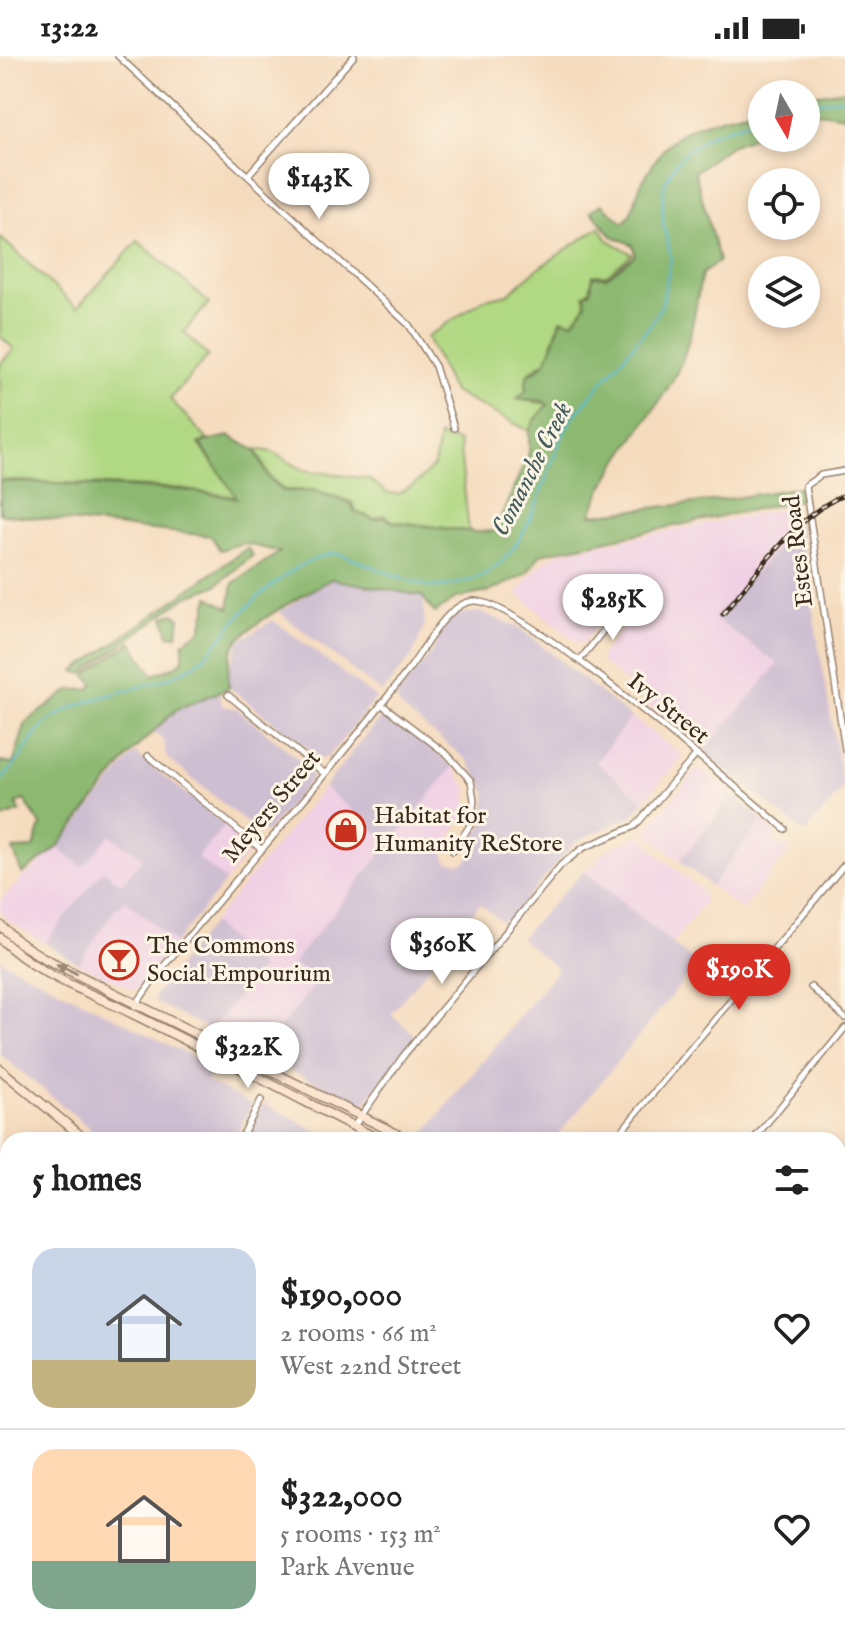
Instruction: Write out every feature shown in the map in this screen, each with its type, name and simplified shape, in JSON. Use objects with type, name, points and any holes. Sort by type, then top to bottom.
[{"type":"main road","points":[[0,925],[18,942],[42,957],[393,1132]]},
{"type":"main road","points":[[0,938],[29,964],[365,1132]]},
{"type":"main road","points":[[0,1069],[76,1132]]},
{"type":"street","points":[[118,56],[409,325],[435,366],[454,428]]},
{"type":"street","points":[[248,175],[354,56]]},
{"type":"street","name":"Estes Road","points":[[845,471],[821,475],[805,486],[845,749]]},
{"type":"street","name":"Ivy Street","points":[[441,623],[466,603],[481,602],[513,614],[579,661],[785,829]]},
{"type":"street","points":[[579,661],[623,606]]},
{"type":"street","name":"Meyers Street","points":[[131,1013],[420,655],[441,623]]},
{"type":"street","points":[[228,695],[324,773]]},
{"type":"street","points":[[381,704],[448,755],[471,781],[474,800],[471,824],[453,851]]},
{"type":"street","points":[[353,1126],[404,1055],[561,865],[583,848],[635,826],[696,755]]},
{"type":"street","points":[[148,756],[261,849]]},
{"type":"street","points":[[621,1132],[845,864]]},
{"type":"street","points":[[811,987],[845,1018]]},
{"type":"street","points":[[760,1132],[845,1028]]},
{"type":"street","points":[[244,1132],[261,1100]]},
{"type":"shaded area","points":[[786,508],[790,520],[798,524],[714,618],[778,664],[703,752],[601,662],[601,655],[627,622],[640,618],[641,605],[634,595],[615,597],[608,613],[584,643],[578,643],[516,593],[540,565],[561,552]]},
{"type":"shaded area","points":[[798,524],[843,788],[805,833],[703,752],[778,664],[714,618]]},
{"type":"shaded area","points":[[331,580],[423,597],[425,623],[413,655],[382,693],[279,612]]},
{"type":"shaded area","points":[[480,612],[518,627],[631,717],[596,762],[644,801],[632,816],[575,842],[505,924],[480,904],[391,1014],[417,1037],[363,1105],[258,1055],[320,979],[292,964],[390,843],[324,787],[382,716],[390,716],[453,767],[391,843],[443,848],[447,861],[461,864],[468,860],[470,848],[483,824],[487,793],[467,760],[406,712],[398,704],[397,695],[432,652],[444,627],[459,614]]},
{"type":"shaded area","points":[[273,620],[376,698],[328,757],[320,758],[230,688],[228,675],[239,641]]},
{"type":"shaded area","points":[[219,693],[223,707],[236,708],[311,769],[312,778],[267,832],[258,832],[166,757],[164,741],[153,732],[178,710]]},
{"type":"shaded area","points":[[631,717],[682,757],[644,801],[596,762]]},
{"type":"shaded area","points":[[135,753],[225,825],[197,857],[226,881],[175,943],[125,899],[79,964],[45,943],[103,870],[121,884],[143,858],[110,835],[83,867],[58,848]]},
{"type":"shaded area","points":[[453,767],[468,789],[466,814],[443,848],[390,843],[293,964],[321,979],[258,1055],[210,1030],[261,968],[212,923],[324,787],[390,842]]},
{"type":"shaded area","points":[[696,770],[702,771],[733,795],[680,861],[646,832]]},
{"type":"shaded area","points":[[733,795],[762,820],[711,886],[680,861]]},
{"type":"shaded area","points":[[762,820],[775,831],[775,840],[783,847],[791,848],[742,910],[711,886]]},
{"type":"shaded area","points":[[225,825],[250,848],[226,881],[197,857]]},
{"type":"shaded area","points":[[110,834],[143,858],[121,884],[103,871],[45,943],[5,919],[0,901],[58,848],[83,867]]},
{"type":"shaded area","points":[[641,835],[661,857],[703,892],[704,903],[672,944],[584,871],[610,848]]},
{"type":"shaded area","points":[[584,871],[697,964],[560,1132],[425,1132],[558,969],[520,938]]},
{"type":"shaded area","points":[[125,898],[175,943],[139,988],[134,990],[79,964]]},
{"type":"shaded area","points":[[212,923],[261,968],[210,1030],[155,1002],[155,995]]},
{"type":"shaded area","points":[[0,960],[213,1067],[207,1082],[252,1104],[238,1132],[94,1132],[0,1054]]},
{"type":"shaded area","points":[[263,1103],[319,1132],[247,1132]]},
{"type":"green space","points":[[845,90],[845,116],[820,112],[820,94]]},
{"type":"green space","points":[[748,112],[748,139],[730,146],[695,172],[719,261],[702,274],[692,329],[679,368],[607,480],[591,515],[801,487],[804,499],[541,554],[526,574],[489,592],[456,598],[435,613],[422,596],[331,579],[271,615],[239,639],[230,662],[229,688],[177,709],[133,751],[57,848],[22,874],[13,849],[34,848],[41,825],[24,800],[16,803],[20,811],[0,819],[0,762],[13,764],[26,722],[70,690],[90,689],[94,683],[85,675],[131,642],[153,675],[174,667],[183,660],[183,643],[201,630],[209,597],[229,608],[233,583],[280,552],[243,543],[220,550],[211,536],[0,514],[0,481],[182,490],[237,498],[200,443],[229,436],[255,450],[268,477],[283,491],[315,491],[351,504],[355,512],[375,520],[384,517],[393,522],[474,532],[495,531],[529,453],[529,432],[548,405],[543,401],[518,398],[527,390],[528,374],[547,359],[562,320],[573,322],[586,304],[585,295],[591,291],[593,276],[607,277],[635,255],[633,245],[612,236],[591,211],[602,204],[623,223],[630,215],[641,184],[669,143],[705,123]]},
{"type":"green space","points":[[600,227],[607,239],[632,254],[607,275],[593,275],[590,290],[584,295],[586,304],[573,322],[561,319],[547,360],[527,374],[526,390],[517,399],[548,404],[529,431],[453,392],[427,337],[484,299],[508,294],[537,269]]},
{"type":"green space","points":[[0,237],[77,308],[138,241],[209,303],[184,332],[208,356],[170,399],[207,439],[199,444],[237,497],[172,488],[0,480],[0,364],[14,349],[0,336]]},
{"type":"green space","points":[[439,436],[459,442],[469,531],[393,521],[384,515],[375,519],[356,512],[352,502],[316,490],[284,490],[269,476],[256,449],[272,452],[304,470],[369,479],[387,493],[398,494],[413,486],[434,466]]},
{"type":"green space","points":[[247,548],[253,555],[215,586],[186,597],[82,674],[75,671]]},
{"type":"green space","points":[[174,613],[180,618],[177,635],[169,636],[164,617]]},
{"type":"waterway","name":"Comanche Creek","points":[[820,102],[845,100]]},
{"type":"waterway","name":"Comanche Creek","points":[[0,781],[50,720],[86,702],[163,680],[198,662],[259,596],[309,561],[336,553],[405,579],[438,586],[465,582],[488,572],[507,557],[533,513],[572,418],[652,323],[662,304],[671,258],[663,222],[665,182],[687,151],[712,134],[748,122]]},
{"type":"railway","points":[[723,614],[794,530],[828,503],[845,495]]},
{"type":"place","name":"Habitat for Humanity ReStore","points":[[346,830]]},
{"type":"place","name":"The Commons Social Empourium","points":[[119,960]]}]
